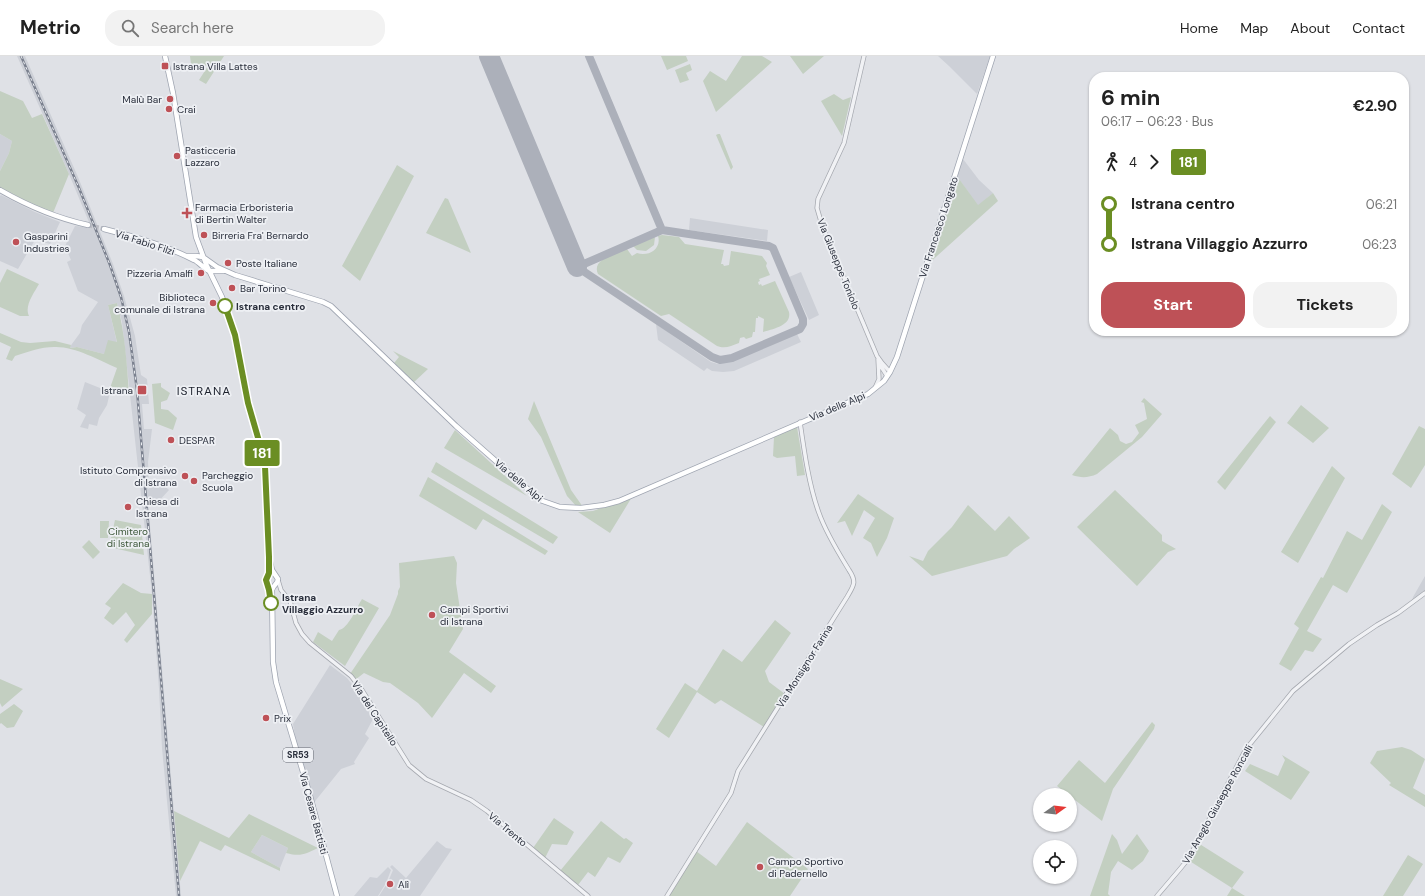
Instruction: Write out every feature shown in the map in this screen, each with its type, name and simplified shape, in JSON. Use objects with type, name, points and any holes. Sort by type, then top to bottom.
[{"type":"main road","points":[[165,56],[173,93],[192,217],[198,243],[215,289],[230,319]]},
{"type":"main road","name":"Via Francesco Longato","points":[[872,391],[889,374],[894,365],[993,56]]},
{"type":"main road","points":[[0,190],[43,212],[67,220],[88,224]]},
{"type":"main road","name":"Via Fabio Filzi","points":[[104,229],[146,240],[194,258],[208,271]]},
{"type":"main road","points":[[198,243],[197,252],[194,258],[197,260],[203,257]]},
{"type":"main road","points":[[203,257],[221,270]]},
{"type":"main road","points":[[208,271],[221,270]]},
{"type":"main road","points":[[214,281],[216,274],[221,270]]},
{"type":"main road","name":"Via delle Alpi","points":[[221,270],[323,302],[331,306],[451,421],[540,500],[560,507],[593,507],[619,501],[872,391]]},
{"type":"main road","points":[[208,271],[214,281],[230,319]]},
{"type":"main road","name":"Via Cesare Battisti","points":[[230,319],[235,335],[248,403],[265,466],[269,557],[268,575],[266,579],[272,613]]},
{"type":"main road","name":"Via Cesare Battisti","points":[[269,557],[272,570],[277,576],[278,580],[272,590],[273,662],[276,682],[338,896]]},
{"type":"main road","points":[[268,575],[274,574]]},
{"type":"main road","points":[[267,584],[274,586]]},
{"type":"street","name":"Via Giuseppe Toniolo","points":[[864,56],[844,143],[818,199],[818,208],[822,225],[877,356],[889,374]]},
{"type":"street","name":"Via Giuseppe Toniolo","points":[[872,391],[879,379],[877,356]]},
{"type":"street","points":[[878,362],[880,367],[889,374]]},
{"type":"street","points":[[885,367],[894,365]]},
{"type":"street","name":"Via Monsignor Farina","points":[[667,896],[731,793],[738,771],[854,584],[853,576],[839,554],[819,512],[811,481],[800,422]]},
{"type":"street","name":"Via del Capitello","points":[[278,580],[281,590],[291,604],[296,623],[302,634],[310,643],[351,676],[362,690],[406,760],[420,775]]},
{"type":"street","points":[[274,586],[288,598]]},
{"type":"street","name":"Via Aneglo Giuseppe Roncalli","points":[[1157,896],[1189,858],[1246,749],[1293,691],[1349,644],[1398,613],[1425,593]]},
{"type":"street","name":"Via Trento","points":[[420,775],[479,805],[588,896]]},
{"type":"shaded area","points":[[17,56],[25,56],[78,177],[113,264],[135,336],[141,375],[147,379],[149,404],[142,404],[144,429],[152,429],[148,462],[148,489],[160,482],[169,490],[158,502],[148,502],[181,896],[176,896],[162,748],[152,594],[122,322],[117,303],[108,305],[117,343],[104,354],[77,347],[69,348],[80,333],[82,325],[98,302],[78,291],[67,262],[71,260],[65,246],[75,226],[91,227]]},
{"type":"shaded area","points":[[938,56],[990,56],[977,94],[949,66]]},
{"type":"shaded area","points":[[0,134],[12,141],[9,153],[0,171]]},
{"type":"shaded area","points":[[963,159],[979,180],[993,193],[978,206],[957,176]]},
{"type":"shaded area","points":[[1,195],[35,212],[60,222],[50,244],[35,240],[18,269],[0,261]]},
{"type":"shaded area","points":[[690,218],[768,230],[767,241],[689,230]]},
{"type":"shaded area","points":[[801,272],[819,315],[809,320],[789,277]]},
{"type":"shaded area","points":[[656,324],[711,362],[718,364],[733,361],[797,334],[801,342],[734,371],[712,371],[707,368],[704,371],[658,340]]},
{"type":"shaded area","points":[[85,382],[110,392],[107,405],[99,418],[97,426],[89,424],[88,429],[80,427],[86,415],[77,409]]},
{"type":"shaded area","points":[[1425,576],[1425,592],[1412,601],[1413,597]]},
{"type":"shaded area","points":[[330,665],[351,683],[373,719],[365,734],[369,738],[354,762],[355,764],[341,769],[312,805],[297,749],[293,724]]},
{"type":"shaded area","points":[[262,835],[288,848],[280,868],[251,852]]},
{"type":"shaded area","points":[[437,841],[446,848],[452,849],[420,896],[379,896],[388,882],[393,870],[390,867],[392,865],[406,878]]},
{"type":"shaded area","points":[[388,867],[391,870],[386,883],[378,896],[354,896],[370,877],[377,878]]},
{"type":"green space","points":[[190,56],[224,56],[206,84],[199,80],[208,66],[191,64]]},
{"type":"green space","points":[[661,56],[686,56],[688,61],[667,70]]},
{"type":"green space","points":[[742,56],[762,56],[772,62],[716,112],[703,81],[710,71],[726,81]]},
{"type":"green space","points":[[790,56],[824,56],[803,74]]},
{"type":"green space","points":[[690,64],[692,70],[686,73],[689,80],[680,83],[675,70]]},
{"type":"green space","points":[[0,91],[23,101],[32,118],[42,114],[69,174],[53,213],[37,208],[0,188],[0,171],[9,153],[12,141],[0,134]]},
{"type":"green space","points":[[834,94],[843,100],[851,97],[842,136],[821,101]]},
{"type":"green space","points":[[720,134],[733,167],[731,170],[716,135]]},
{"type":"green space","points":[[397,165],[414,176],[360,281],[342,266]]},
{"type":"green space","points":[[957,176],[978,205],[993,193],[998,201],[927,265]]},
{"type":"green space","points":[[445,198],[448,199],[471,253],[426,233]]},
{"type":"green space","points":[[658,236],[679,237],[685,244],[724,250],[721,264],[724,266],[729,265],[731,251],[762,256],[767,263],[766,266],[770,275],[759,279],[759,285],[761,284],[762,286],[775,281],[789,312],[787,321],[776,328],[763,332],[764,319],[758,316],[758,318],[756,318],[755,332],[753,332],[752,337],[746,339],[744,337],[740,338],[739,343],[728,347],[720,347],[669,314],[661,316],[598,274],[598,264],[601,261],[611,255],[627,249],[632,256],[637,253],[650,253],[658,245]]},
{"type":"green space","points":[[655,237],[654,245],[646,251],[637,250],[633,246]]},
{"type":"green space","points":[[7,269],[39,284],[32,295],[29,304],[29,316],[20,316],[0,307],[0,283]]},
{"type":"green space","points":[[117,303],[124,337],[129,395],[110,388],[117,368],[78,351],[62,347],[49,347],[15,356],[12,361],[6,359],[11,347],[0,342],[0,333],[21,342],[30,343],[55,341],[71,345],[70,348],[77,347],[104,354],[108,340],[117,342],[108,305]]},
{"type":"green space","points":[[393,351],[428,369],[413,383],[394,363],[399,357]]},
{"type":"green space","points":[[161,383],[161,387],[170,393],[167,400],[161,402],[161,409],[168,410],[177,418],[173,430],[155,423],[152,384]]},
{"type":"green space","points":[[1144,398],[1162,414],[1142,437],[1097,474],[1084,477],[1072,475],[1110,428],[1118,435],[1120,441],[1126,444],[1132,442],[1139,433],[1135,425],[1147,419],[1144,403],[1141,402]]},
{"type":"green space","points":[[534,401],[571,490],[583,507],[577,507],[567,496],[541,437],[528,419]]},
{"type":"green space","points":[[1301,405],[1329,428],[1313,443],[1287,423]]},
{"type":"green space","points":[[1270,416],[1276,422],[1225,490],[1217,482]]},
{"type":"green space","points":[[1419,426],[1425,429],[1425,465],[1411,488],[1392,474]]},
{"type":"green space","points":[[797,427],[805,475],[797,476],[795,456],[777,458],[773,456],[774,437]]},
{"type":"green space","points":[[455,430],[527,496],[444,448]]},
{"type":"green space","points":[[436,462],[558,537],[553,544],[431,472]]},
{"type":"green space","points":[[1332,466],[1345,478],[1298,563],[1281,552]]},
{"type":"green space","points":[[428,477],[548,551],[545,555],[483,519],[476,530],[419,496]]},
{"type":"green space","points":[[1115,490],[1162,535],[1162,541],[1176,549],[1168,552],[1137,586],[1077,527]]},
{"type":"green space","points":[[858,494],[894,518],[887,538],[877,557],[871,543],[863,538],[875,518],[864,510],[852,536],[845,521],[837,523]]},
{"type":"green space","points":[[632,497],[610,533],[578,512],[593,511]]},
{"type":"green space","points":[[1382,504],[1392,512],[1347,593],[1333,585],[1307,631],[1322,639],[1313,652],[1305,650],[1291,671],[1279,664],[1299,628],[1294,624],[1321,577],[1323,578],[1347,531],[1362,540]]},
{"type":"green space","points":[[968,505],[995,531],[1009,516],[1030,538],[1007,556],[932,576],[909,556],[923,561],[928,551],[952,527]]},
{"type":"green space","name":"Cimitero di Istrana","points":[[115,520],[141,525],[144,555],[109,547]]},
{"type":"green space","points":[[100,521],[109,521],[108,538],[100,538]]},
{"type":"green space","points":[[89,540],[100,552],[93,559],[82,547]]},
{"type":"green space","points":[[454,556],[457,563],[456,583],[463,629],[449,652],[496,686],[491,693],[464,673],[432,718],[418,703],[390,683],[383,682],[364,673],[355,680],[350,674],[390,615],[400,587],[399,563]]},
{"type":"green space","points":[[123,583],[141,593],[152,594],[152,614],[127,643],[124,640],[135,625],[126,612],[113,625],[104,618],[111,608],[105,604]]},
{"type":"green space","points":[[362,599],[379,608],[345,666],[313,642],[318,632],[332,641],[339,630],[346,626],[349,622]]},
{"type":"green space","points":[[775,620],[791,633],[765,671],[769,682],[785,694],[764,727],[721,700],[715,704],[697,692],[669,738],[656,729],[685,683],[697,691],[723,649],[742,662]]},
{"type":"green space","points":[[0,679],[23,689],[2,707],[0,703]]},
{"type":"green space","points":[[14,704],[23,711],[14,727],[7,728],[1,723],[0,724],[0,714]]},
{"type":"green space","points":[[1152,722],[1155,725],[1154,729],[1113,789],[1102,821],[1077,802],[1077,788],[1060,788],[1057,786],[1079,760],[1105,783]]},
{"type":"green space","points":[[1402,747],[1411,750],[1425,759],[1413,788],[1425,795],[1425,807],[1389,785],[1391,783],[1370,763],[1377,751]]},
{"type":"green space","points":[[1282,755],[1310,772],[1291,800],[1245,771],[1250,764],[1278,776],[1285,760]]},
{"type":"green space","points":[[174,811],[229,838],[249,814],[318,848],[303,854],[296,855],[286,853],[288,848],[262,835],[251,852],[280,868],[280,871],[225,845],[221,851],[200,841],[180,881]]},
{"type":"green space","points":[[554,818],[574,832],[567,845],[552,844],[545,858],[533,848]]},
{"type":"green space","points":[[601,821],[624,839],[626,838],[633,843],[620,863],[608,857],[595,877],[588,872],[578,885],[560,871]]},
{"type":"green space","points":[[747,822],[808,869],[790,896],[668,896],[696,851],[716,866]]},
{"type":"green space","points":[[1112,834],[1117,840],[1122,854],[1137,834],[1149,851],[1143,861],[1132,870],[1118,861],[1111,872],[1108,894],[1110,896],[1090,896]]},
{"type":"green space","points":[[1198,843],[1244,872],[1232,888],[1188,860]]},
{"type":"green space","points":[[1408,855],[1423,864],[1403,896],[1383,896]]},
{"type":"green space","points":[[1232,888],[1245,896],[1227,896]]},
{"type":"taxiway","points":[[577,267],[662,230],[589,56]]},
{"type":"taxiway","points":[[577,267],[712,357],[720,360],[732,358],[800,329],[803,324],[803,319],[773,248],[769,246],[662,230]]},
{"type":"runway","points":[[489,56],[577,267]]},
{"type":"tunnel","points":[[88,225],[104,229]]},
{"type":"railway","points":[[21,56],[79,188],[110,265],[121,297],[129,332],[137,390],[179,896]]},
{"type":"bus line","name":"181","points":[[225,306],[233,327],[248,403],[265,466],[269,557],[269,573],[266,577],[266,582],[271,603]]},
{"type":"place","name":"Istrana Villa Lattes","points":[[165,66]]},
{"type":"place","name":"Malù Bar","points":[[170,99]]},
{"type":"place","name":"Crai","points":[[169,109]]},
{"type":"place","name":"Pasticceria Lazzaro","points":[[177,156]]},
{"type":"place","name":"Farmacia Erboristeria di Bertin Walter","points":[[187,213]]},
{"type":"place","name":"Birreria Fra' Bernardo","points":[[204,235]]},
{"type":"place","name":"Gasparini Industries","points":[[16,242]]},
{"type":"place","name":"Poste Italiane","points":[[228,263]]},
{"type":"place","name":"Pizzeria Amalfi","points":[[201,273]]},
{"type":"place","name":"Bar Torino","points":[[232,288]]},
{"type":"place","name":"Biblioteca comunale di Istrana","points":[[213,303]]},
{"type":"place","name":"Istrana centro","points":[[225,306]]},
{"type":"place","name":"Istrana","points":[[142,390]]},
{"type":"place","name":"DESPAR","points":[[171,440]]},
{"type":"place","name":"Istituto Comprensivo di Istrana","points":[[185,476]]},
{"type":"place","name":"Parcheggio Scuola","points":[[194,481]]},
{"type":"place","name":"Chiesa di Istrana","points":[[128,507]]},
{"type":"place","name":"Istrana Villaggio Azzurro","points":[[271,603]]},
{"type":"place","name":"Campi Sportivi di Istrana","points":[[432,615]]},
{"type":"place","name":"Prix","points":[[266,718]]},
{"type":"place","name":"Campo Sportivo di Padernello","points":[[760,867]]},
{"type":"place","name":"Alì","points":[[390,884]]},
{"type":"district","name":"ISTRANA","points":[[204,391]]}]
